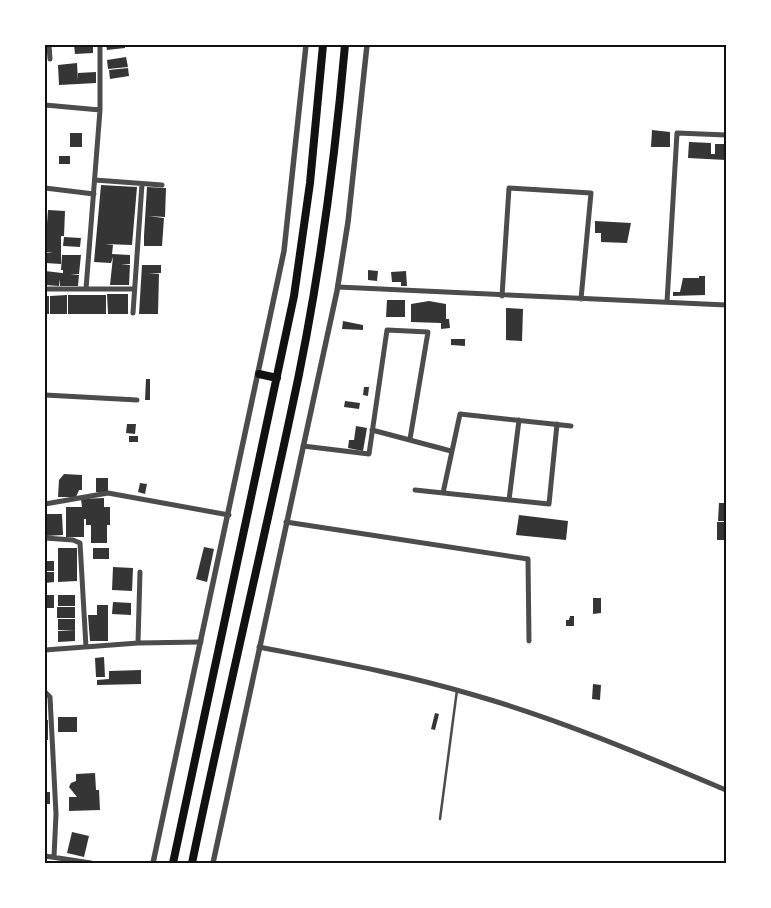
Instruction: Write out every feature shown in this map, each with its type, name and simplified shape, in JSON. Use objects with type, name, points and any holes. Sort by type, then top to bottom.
[{"type":"highway","points":[[173,863],[294,296],[306,213],[323,45]]},
{"type":"highway","points":[[192,863],[306,335],[335,149],[345,45]]},
{"type":"highway","points":[[259,374],[277,378]]},
{"type":"street","points":[[49,45],[50,59]]},
{"type":"street","points":[[86,290],[100,110],[100,45]]},
{"type":"street","points":[[153,863],[284,251],[306,45]]},
{"type":"street","points":[[213,863],[338,287],[348,222],[367,45]]},
{"type":"street","points":[[45,105],[100,110]]},
{"type":"street","points":[[667,302],[677,133],[726,135]]},
{"type":"street","points":[[95,180],[162,186]]},
{"type":"street","points":[[133,312],[142,184]]},
{"type":"street","points":[[45,188],[94,194]]},
{"type":"street","points":[[502,296],[509,188],[591,193],[581,299]]},
{"type":"street","points":[[338,287],[726,305]]},
{"type":"street","points":[[45,289],[134,289]]},
{"type":"street","points":[[303,446],[369,454],[387,330],[428,332],[410,439]]},
{"type":"street","points":[[45,394],[137,400]]},
{"type":"street","points":[[443,493],[460,414],[571,426]]},
{"type":"street","points":[[509,500],[519,420]]},
{"type":"street","points":[[415,490],[549,504],[557,424]]},
{"type":"street","points":[[372,430],[451,450]]},
{"type":"street","points":[[45,504],[108,493],[229,515]]},
{"type":"street","points":[[286,522],[528,559],[529,641]]},
{"type":"street","points":[[45,538],[73,540],[80,543],[86,647]]},
{"type":"street","points":[[138,643],[140,572]]},
{"type":"street","points":[[45,650],[138,643],[201,642]]},
{"type":"street","points":[[259,647],[371,669],[457,690],[560,723],[624,747],[726,790]]},
{"type":"street","points":[[45,692],[50,697],[48,742],[56,814],[54,857]]},
{"type":"street","points":[[45,856],[91,863]]},
{"type":"lane","points":[[440,819],[457,690]]},
{"type":"building","points":[[74,45],[93,45],[93,53],[75,54]]},
{"type":"building","points":[[106,45],[125,45],[125,48],[107,50]]},
{"type":"building","points":[[126,57],[128,67],[108,69],[107,60]]},
{"type":"building","points":[[77,63],[78,81],[78,73],[96,72],[96,83],[59,85],[58,65]]},
{"type":"building","points":[[128,68],[129,76],[110,79],[109,70]]},
{"type":"building","points":[[652,130],[670,132],[670,147],[651,147]]},
{"type":"building","points":[[70,133],[82,133],[82,147],[70,147]]},
{"type":"building","points":[[689,142],[711,143],[711,154],[715,154],[715,144],[726,144],[726,160],[688,158]]},
{"type":"building","points":[[59,156],[70,156],[70,164],[59,164]]},
{"type":"building","points":[[101,185],[137,187],[132,245],[105,244],[113,245],[112,254],[130,255],[130,264],[121,264],[130,265],[129,285],[110,285],[113,257],[111,263],[94,262]]},
{"type":"building","points":[[147,187],[166,188],[165,217],[148,216],[164,218],[162,246],[144,246]]},
{"type":"building","points":[[48,210],[65,211],[64,236],[61,236],[61,264],[45,263],[45,253],[53,253],[45,252]]},
{"type":"building","points":[[595,221],[631,223],[627,243],[601,242],[601,233],[595,233]]},
{"type":"building","points":[[64,237],[81,238],[80,247],[63,246]]},
{"type":"building","points":[[62,255],[81,255],[79,274],[63,274],[63,270],[61,270]]},
{"type":"building","points":[[142,265],[161,265],[161,273],[148,274],[159,274],[158,314],[139,314]]},
{"type":"building","points":[[368,270],[378,271],[377,281],[368,280]]},
{"type":"building","points":[[45,271],[79,275],[78,286],[60,286],[59,279],[59,286],[45,285]]},
{"type":"building","points":[[406,271],[407,286],[401,286],[401,282],[392,282],[391,272]]},
{"type":"building","points":[[699,276],[705,276],[705,295],[673,296],[673,292],[680,292],[683,278],[699,278]]},
{"type":"building","points":[[107,294],[128,294],[128,314],[108,314]]},
{"type":"building","points":[[67,295],[67,314],[50,314],[50,296]]},
{"type":"building","points":[[68,295],[106,295],[106,314],[68,314]]},
{"type":"building","points":[[45,296],[49,296],[49,314],[45,314]]},
{"type":"building","points":[[387,300],[405,300],[405,317],[386,317]]},
{"type":"building","points":[[429,301],[446,304],[446,319],[449,319],[450,328],[441,329],[441,323],[411,322],[411,304]]},
{"type":"building","points":[[506,308],[523,309],[522,341],[506,340]]},
{"type":"building","points":[[343,321],[363,325],[363,330],[342,329]]},
{"type":"building","points":[[451,339],[465,339],[465,346],[451,345]]},
{"type":"building","points":[[146,379],[150,379],[150,400],[145,400]]},
{"type":"building","points":[[364,387],[369,387],[368,396],[363,395]]},
{"type":"building","points":[[345,401],[360,403],[359,409],[344,407]]},
{"type":"building","points":[[127,424],[136,424],[135,434],[126,433]]},
{"type":"building","points":[[356,426],[367,428],[363,451],[348,448],[349,440],[354,440]]},
{"type":"building","points":[[129,436],[138,436],[138,442],[129,442]]},
{"type":"building","points":[[64,474],[82,475],[82,490],[79,490],[76,497],[58,497],[59,480]]},
{"type":"building","points":[[96,478],[108,478],[108,492],[96,492]]},
{"type":"building","points":[[140,483],[147,484],[145,494],[138,492]]},
{"type":"building","points":[[104,498],[104,507],[110,507],[110,525],[86,525],[86,519],[84,519],[84,537],[66,537],[66,507],[82,507],[81,499]]},
{"type":"building","points":[[719,503],[726,503],[726,521],[718,521]]},
{"type":"building","points":[[45,514],[62,514],[63,535],[45,536]]},
{"type":"building","points":[[519,515],[568,521],[566,540],[516,535]]},
{"type":"building","points":[[717,522],[726,522],[726,540],[717,540]]},
{"type":"building","points":[[91,525],[107,525],[107,543],[91,543]]},
{"type":"building","points":[[204,547],[214,549],[207,582],[196,579]]},
{"type":"building","points":[[58,548],[77,548],[77,581],[58,582]]},
{"type":"building","points":[[93,548],[109,548],[109,559],[93,559]]},
{"type":"building","points":[[45,561],[54,561],[54,571],[45,571]]},
{"type":"building","points":[[113,567],[133,568],[132,591],[112,590]]},
{"type":"building","points":[[45,572],[54,572],[54,582],[45,583]]},
{"type":"building","points":[[45,595],[54,595],[54,608],[45,608]]},
{"type":"building","points":[[58,595],[75,595],[75,606],[58,606]]},
{"type":"building","points":[[593,598],[601,598],[601,613],[593,614]]},
{"type":"building","points":[[113,602],[131,603],[131,615],[112,614]]},
{"type":"building","points":[[97,605],[108,605],[108,641],[90,641],[88,615],[97,615]]},
{"type":"building","points":[[57,607],[75,607],[75,618],[57,618]]},
{"type":"building","points":[[570,616],[574,616],[574,626],[566,626],[566,620],[569,620]]},
{"type":"building","points":[[58,619],[75,619],[75,630],[58,630]]},
{"type":"building","points":[[75,630],[75,641],[58,642],[58,631]]},
{"type":"building","points":[[104,657],[105,677],[96,677],[95,658]]},
{"type":"building","points":[[141,670],[141,684],[97,685],[97,680],[109,679],[109,671]]},
{"type":"building","points":[[593,684],[601,685],[600,700],[592,699]]},
{"type":"building","points":[[435,713],[439,714],[435,730],[431,729]]},
{"type":"building","points":[[58,717],[77,717],[77,732],[58,732]]},
{"type":"building","points":[[45,720],[48,720],[48,740],[45,740]]},
{"type":"building","points":[[95,773],[96,790],[99,790],[100,810],[69,811],[69,797],[77,797],[69,787],[71,783],[76,781],[76,774]]},
{"type":"building","points":[[45,792],[50,792],[50,804],[45,804]]},
{"type":"building","points":[[72,832],[89,836],[84,857],[67,853]]}]
